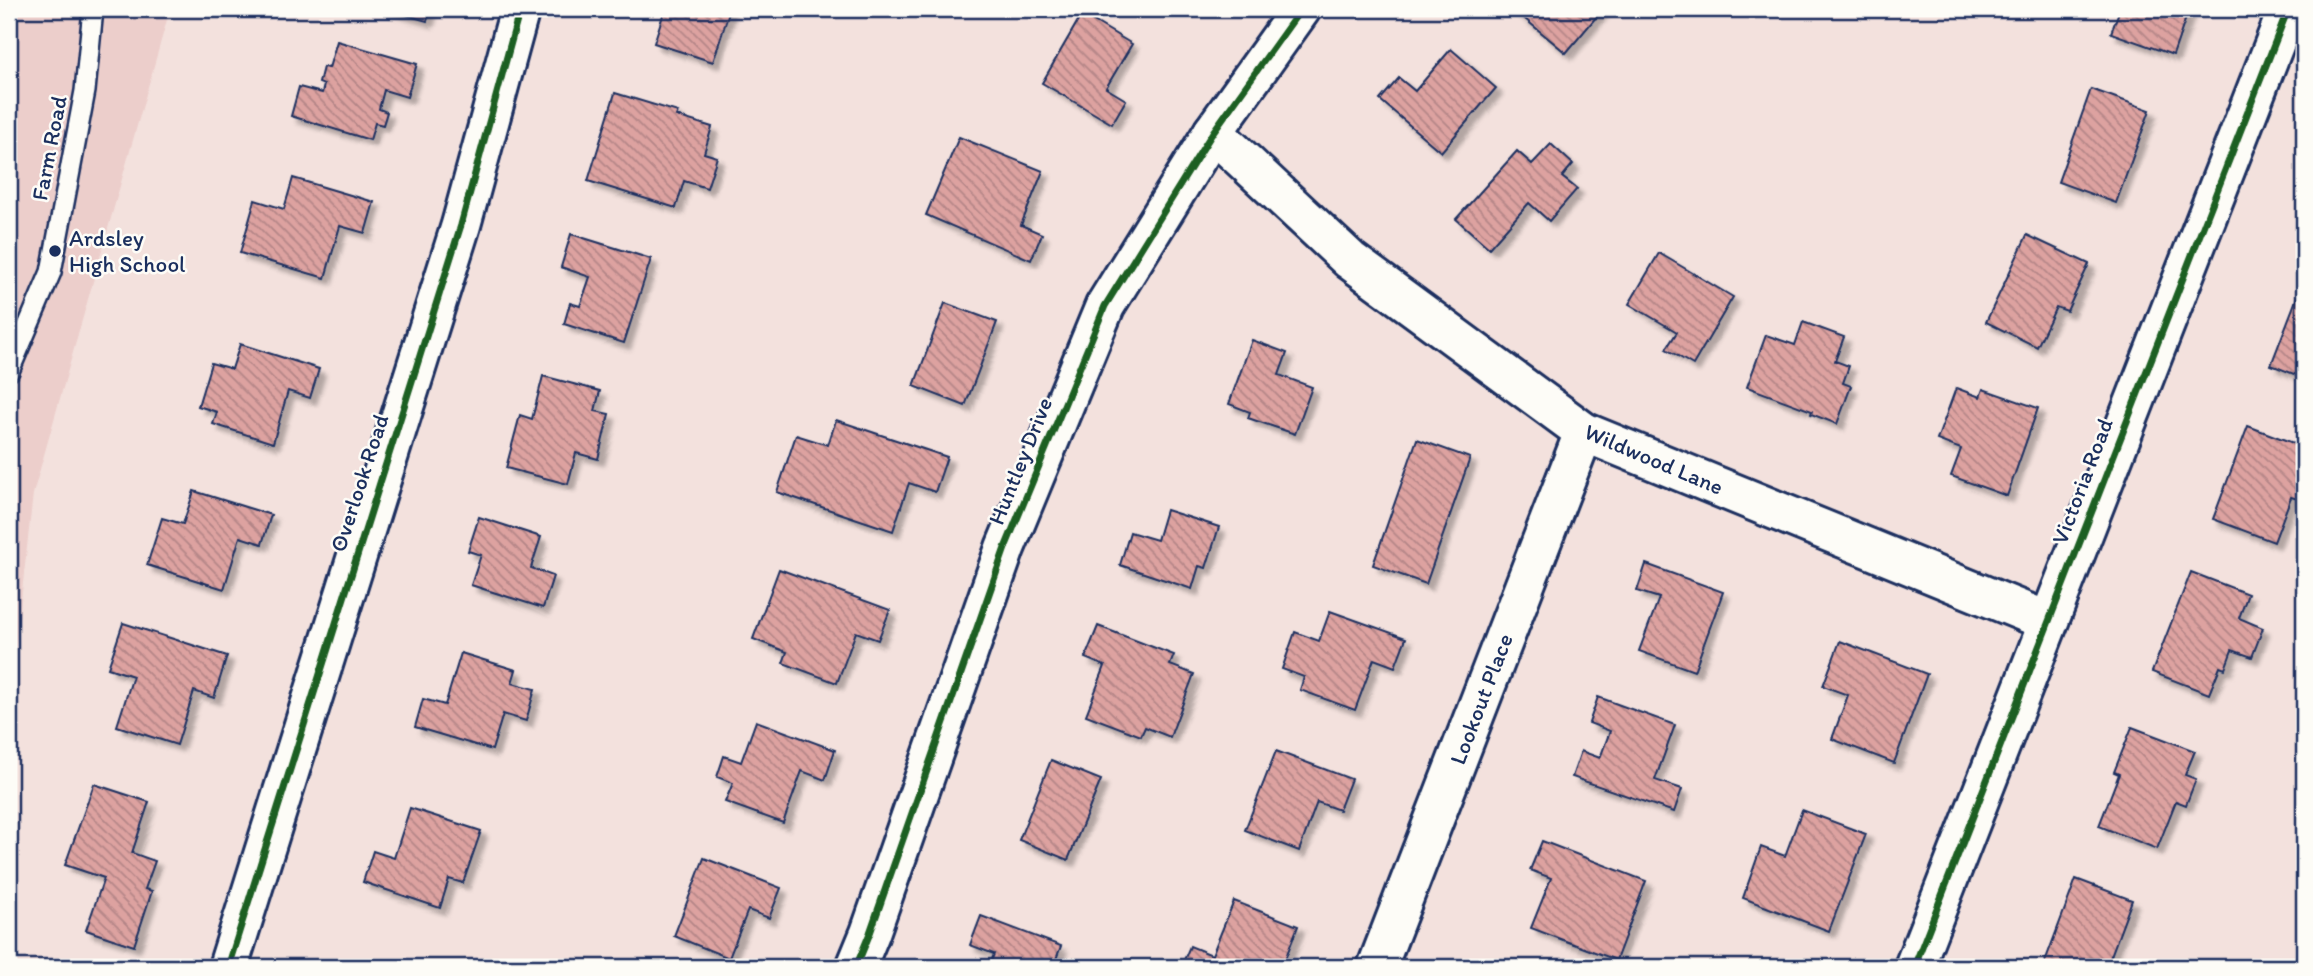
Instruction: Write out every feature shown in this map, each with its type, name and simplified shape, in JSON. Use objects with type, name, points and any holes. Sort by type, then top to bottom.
[{"type":"street","name":"Overlook Road","points":[[228,967],[461,225],[520,9]]},
{"type":"street","name":"Huntley Drive","points":[[856,967],[1005,548],[1105,306],[1213,132],[1301,9]]},
{"type":"street","name":"Victoria Road","points":[[1914,967],[2288,9]]},
{"type":"street","name":"Wildwood Lane","points":[[1213,132],[1350,260],[1584,432],[2047,621]]},
{"type":"street","name":"Lookout Place","points":[[1377,967],[1584,432]]},
{"type":"lane","name":"Farm Road","points":[[9,371],[51,272],[85,92],[93,9]]},
{"type":"shaded area","name":"Ardsley High School","points":[[9,9],[170,9],[33,494],[9,707]]},
{"type":"building","points":[[385,9],[431,9],[427,21]]},
{"type":"building","points":[[665,9],[730,9],[713,62],[654,43]]},
{"type":"building","points":[[1513,9],[1603,9],[1566,53]]},
{"type":"building","points":[[2120,9],[2189,9],[2173,55],[2111,33]]},
{"type":"building","points":[[1082,14],[1132,44],[1106,88],[1126,100],[1112,124],[1042,83]]},
{"type":"building","points":[[337,41],[417,64],[407,97],[384,90],[379,109],[387,112],[383,125],[375,123],[370,140],[291,116],[299,87],[322,93],[324,85],[319,83],[323,67],[329,68]]},
{"type":"building","points":[[1451,49],[1496,88],[1441,152],[1380,100],[1399,78],[1415,91]]},
{"type":"building","points":[[2091,89],[2150,110],[2116,203],[2058,182]]},
{"type":"building","points":[[615,93],[678,112],[676,116],[712,127],[704,153],[717,157],[707,188],[684,181],[676,208],[588,181]]},
{"type":"building","points":[[959,137],[1043,171],[1021,225],[1042,234],[1031,260],[926,215]]},
{"type":"building","points":[[1551,144],[1573,164],[1562,177],[1577,189],[1549,221],[1529,203],[1489,248],[1456,219],[1517,151],[1532,164]]},
{"type":"building","points":[[293,178],[374,202],[365,233],[340,226],[325,278],[240,253],[255,200],[284,209]]},
{"type":"building","points":[[571,234],[651,259],[624,343],[564,324],[570,303],[580,306],[590,277],[561,267]]},
{"type":"building","points":[[2027,235],[2089,264],[2067,311],[2056,307],[2037,347],[1986,322]]},
{"type":"building","points":[[1659,253],[1733,297],[1693,365],[1666,349],[1677,332],[1629,304]]},
{"type":"building","points":[[2304,279],[2304,378],[2271,365]]},
{"type":"building","points":[[945,303],[997,322],[965,406],[914,386]]},
{"type":"building","points":[[1803,322],[1844,337],[1835,361],[1849,366],[1843,383],[1851,386],[1837,424],[1811,414],[1812,411],[1747,387],[1766,335],[1795,345]]},
{"type":"building","points":[[1252,340],[1287,353],[1279,375],[1312,387],[1295,434],[1248,418],[1250,412],[1229,404]]},
{"type":"building","points":[[240,344],[319,369],[310,398],[288,391],[273,443],[213,424],[217,412],[198,406],[211,363],[232,369]]},
{"type":"building","points":[[543,376],[600,391],[595,411],[609,414],[598,459],[576,453],[568,484],[506,468],[520,415],[532,419]]},
{"type":"building","points":[[1956,388],[1980,397],[1983,389],[2038,408],[2007,496],[1951,476],[1961,449],[1937,440]]},
{"type":"building","points":[[836,420],[947,457],[935,492],[909,483],[893,531],[777,492],[796,435],[828,445]]},
{"type":"building","points":[[2248,426],[2304,447],[2304,464],[2300,475],[2304,477],[2304,501],[2291,497],[2274,542],[2213,519]]},
{"type":"building","points":[[1417,439],[1470,458],[1426,584],[1373,565]]},
{"type":"building","points":[[194,491],[271,515],[262,544],[240,537],[224,589],[147,565],[162,518],[183,524]]},
{"type":"building","points":[[1166,510],[1219,527],[1206,568],[1199,566],[1192,589],[1120,565],[1130,532],[1157,540]]},
{"type":"building","points":[[479,517],[541,537],[531,568],[553,576],[543,608],[471,585],[481,555],[468,551]]},
{"type":"building","points":[[1646,564],[1723,592],[1694,671],[1639,651],[1659,598],[1637,591]]},
{"type":"building","points":[[779,569],[890,610],[878,640],[856,632],[837,683],[783,663],[787,652],[753,639]]},
{"type":"building","points":[[2191,572],[2248,594],[2239,618],[2263,628],[2252,657],[2232,650],[2225,669],[2220,667],[2209,694],[2152,672]]},
{"type":"building","points":[[1330,611],[1406,638],[1395,667],[1374,659],[1355,710],[1300,690],[1304,677],[1282,669],[1295,632],[1319,641]]},
{"type":"building","points":[[123,623],[227,656],[214,698],[194,691],[177,745],[117,726],[133,676],[108,668]]},
{"type":"building","points":[[1098,626],[1174,655],[1170,665],[1194,674],[1170,737],[1145,727],[1141,736],[1086,715],[1105,666],[1085,658]]},
{"type":"building","points":[[1840,641],[1927,674],[1894,763],[1832,739],[1848,695],[1823,686]]},
{"type":"building","points":[[461,653],[516,670],[512,683],[535,689],[526,721],[503,714],[492,750],[415,727],[423,699],[445,705]]},
{"type":"building","points":[[1598,697],[1675,725],[1655,780],[1682,789],[1674,812],[1572,777],[1581,751],[1600,758],[1610,731],[1589,723]]},
{"type":"building","points":[[756,721],[835,750],[825,780],[802,771],[783,823],[725,802],[733,783],[717,777],[724,756],[741,762]]},
{"type":"building","points":[[2132,727],[2195,751],[2185,775],[2196,779],[2186,805],[2176,801],[2157,849],[2099,826],[2119,774],[2114,772]]},
{"type":"building","points":[[1276,751],[1351,779],[1339,810],[1317,802],[1299,851],[1245,830]]},
{"type":"building","points":[[1051,760],[1101,780],[1068,860],[1019,840]]},
{"type":"building","points":[[94,784],[149,802],[132,853],[155,861],[145,889],[152,891],[134,946],[86,930],[104,878],[65,865]]},
{"type":"building","points":[[410,808],[481,831],[463,883],[449,879],[440,908],[363,882],[373,851],[394,858]]},
{"type":"building","points":[[1802,810],[1866,834],[1829,931],[1743,898],[1761,847],[1785,856]]},
{"type":"building","points":[[1542,841],[1646,881],[1616,960],[1531,928],[1551,878],[1530,870]]},
{"type":"building","points":[[704,858],[781,888],[769,918],[748,910],[729,958],[674,936]]},
{"type":"building","points":[[2076,879],[2132,900],[2108,964],[2117,967],[2043,967]]},
{"type":"building","points":[[1234,901],[1298,926],[1282,967],[1181,967],[1190,946],[1212,955]]},
{"type":"building","points":[[981,916],[1061,946],[1053,967],[989,967],[994,954],[970,945]]},
{"type":"cycle path","points":[[228,967],[461,225],[520,9]]},
{"type":"cycle path","points":[[856,967],[1005,548],[1105,306],[1213,132],[1301,9]]},
{"type":"cycle path","points":[[1914,967],[2288,9]]},
{"type":"place","name":"Ardsley High School","points":[[55,251]]}]
